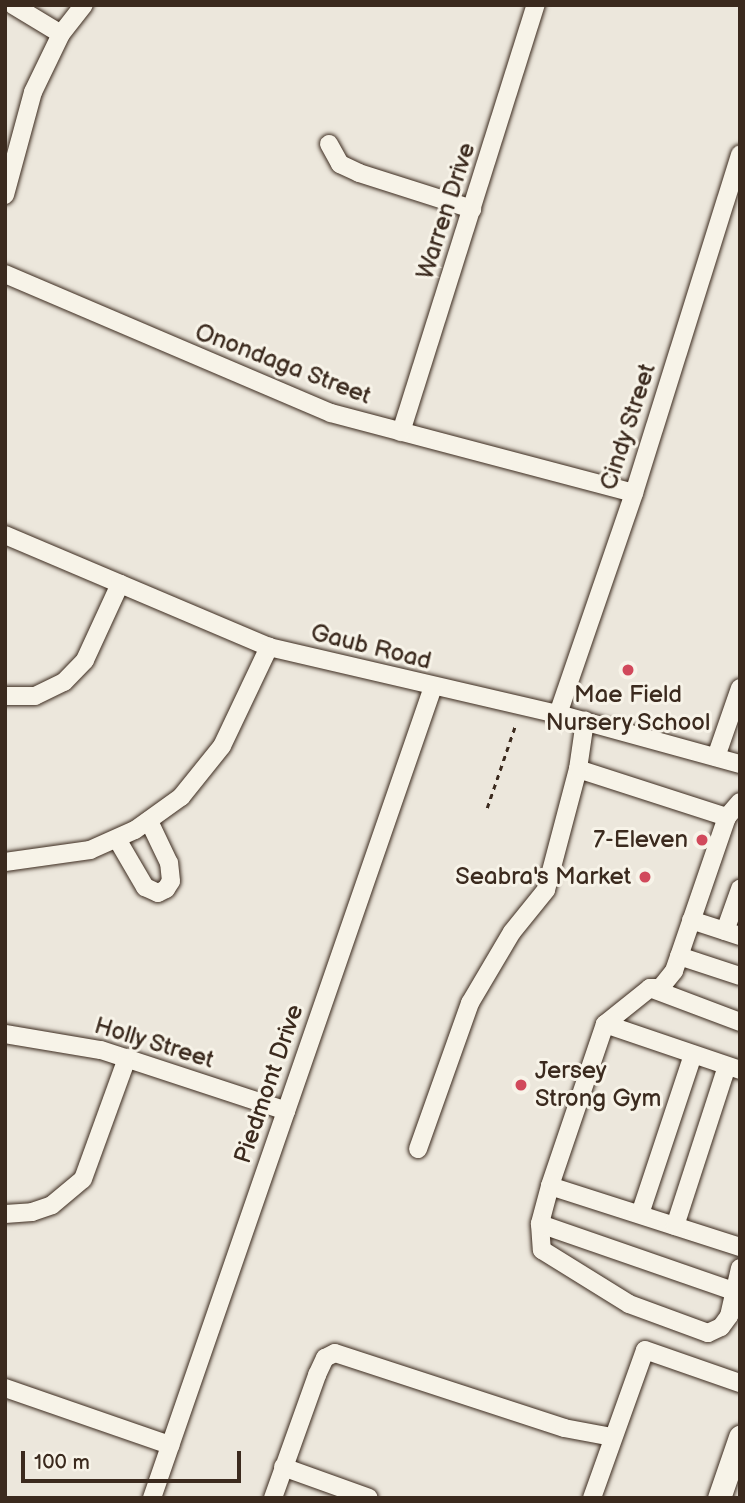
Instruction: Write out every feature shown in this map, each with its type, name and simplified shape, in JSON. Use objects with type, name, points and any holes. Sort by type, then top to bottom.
[{"type":"main road","points":[[719,1498],[740,1437]]},
{"type":"street","points":[[13,5],[61,34]]},
{"type":"street","points":[[5,195],[33,92],[61,34],[84,5]]},
{"type":"street","name":"Warren Drive","points":[[401,432],[536,5]]},
{"type":"street","points":[[328,144],[340,164],[359,173],[472,209]]},
{"type":"street","name":"Cindy Street","points":[[558,714],[634,493],[740,154]]},
{"type":"street","name":"Onondaga Street","points":[[5,274],[319,408],[634,493]]},
{"type":"street","name":"Gaub Road","points":[[5,535],[269,647],[558,714],[740,764]]},
{"type":"street","points":[[5,696],[34,696],[64,682],[85,660],[120,584]]},
{"type":"street","points":[[5,862],[65,857],[117,839],[149,821],[181,797],[222,746],[269,647]]},
{"type":"street","name":"Piedmont Drive","points":[[152,1498],[433,687]]},
{"type":"street","points":[[716,757],[738,695]]},
{"type":"street","points":[[418,1149],[470,1003],[512,932],[547,890],[578,769],[585,721]]},
{"type":"street","points":[[578,769],[727,817]]},
{"type":"street","points":[[740,802],[727,817],[679,956],[660,988],[650,989],[605,1024],[550,1186],[540,1224],[542,1250],[629,1304],[708,1333],[721,1327],[729,1317],[740,1268]]},
{"type":"street","points":[[117,839],[145,887],[158,893],[166,889],[171,881],[170,863],[149,821]]},
{"type":"street","points":[[691,920],[732,934],[740,889]]},
{"type":"street","points":[[679,956],[740,976]]},
{"type":"street","points":[[650,989],[740,1022]]},
{"type":"street","points":[[605,1024],[734,1068],[676,1226]]},
{"type":"street","name":"Holly Street","points":[[5,1034],[127,1058],[286,1111]]},
{"type":"street","points":[[640,1214],[693,1055]]},
{"type":"street","points":[[5,1214],[32,1212],[52,1205],[83,1180],[127,1058]]},
{"type":"street","points":[[550,1186],[740,1247]]},
{"type":"street","points":[[540,1224],[736,1292]]},
{"type":"street","points":[[592,1498],[645,1350],[740,1383]]},
{"type":"street","points":[[273,1498],[325,1358],[335,1353],[564,1428],[612,1437]]},
{"type":"street","points":[[5,1388],[170,1445]]},
{"type":"street","points":[[283,1467],[369,1498]]},
{"type":"path","points":[[487,808],[515,726]]},
{"type":"place","name":"Mae Field Nursery School","points":[[628,670]]},
{"type":"place","name":"7-Eleven","points":[[702,840]]},
{"type":"place","name":"Seabra's Market","points":[[645,877]]},
{"type":"place","name":"Jersey Strong Gym","points":[[521,1085]]}]
